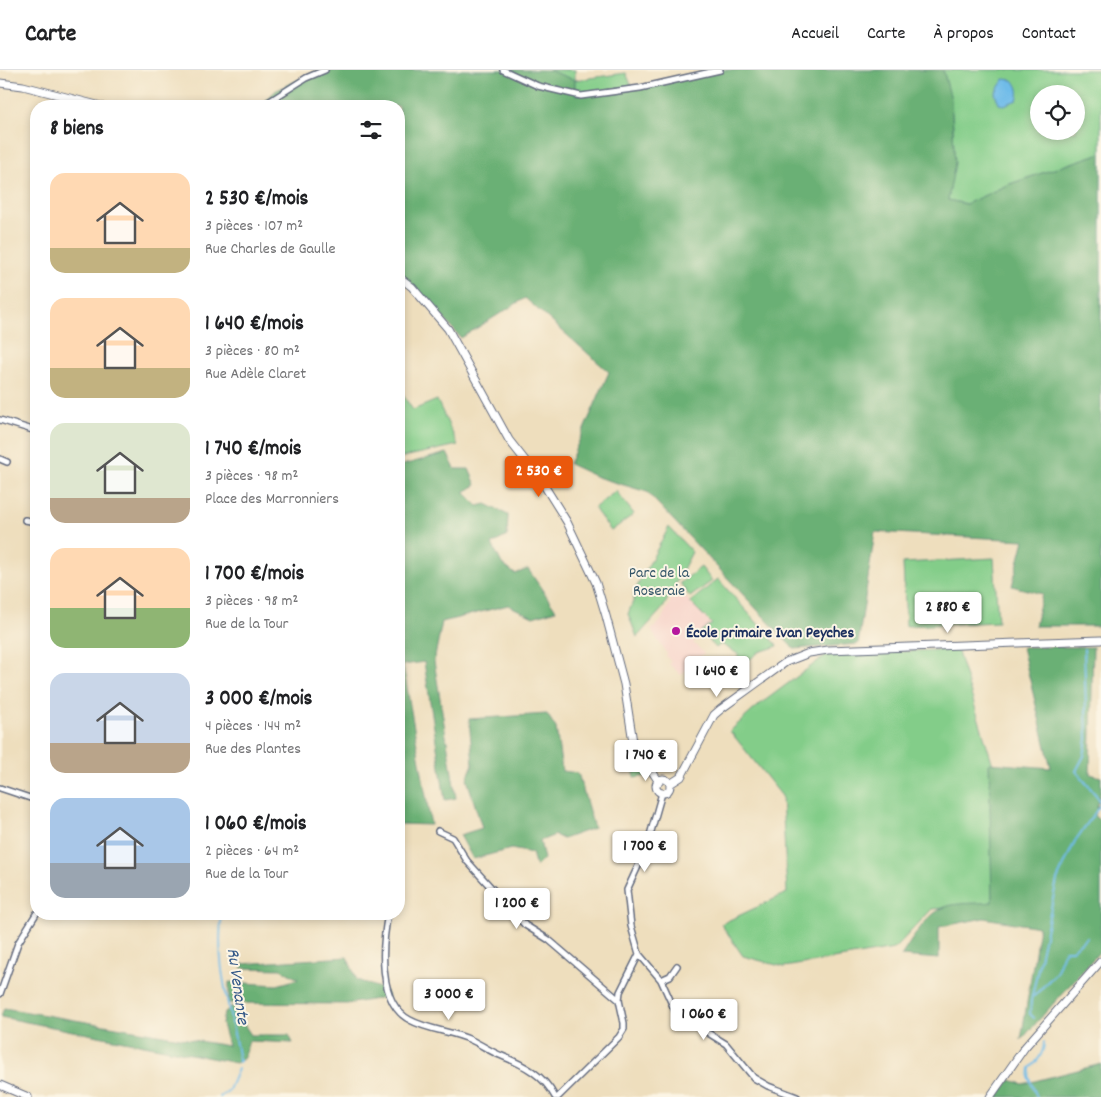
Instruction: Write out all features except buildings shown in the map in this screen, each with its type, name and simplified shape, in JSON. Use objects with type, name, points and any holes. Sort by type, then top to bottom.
[{"type":"street","points":[[271,100],[306,78],[325,70]]},
{"type":"street","points":[[503,70],[538,86],[563,94],[581,96],[640,88],[720,70]]},
{"type":"street","points":[[1,85],[23,86],[78,100]]},
{"type":"street","points":[[405,282],[412,287],[448,329],[509,440],[542,482],[567,522],[596,583],[606,616],[624,684],[633,742],[659,782]]},
{"type":"street","points":[[0,420],[30,429]]},
{"type":"street","points":[[0,459],[7,462]]},
{"type":"street","points":[[25,520],[30,521]]},
{"type":"street","points":[[670,784],[682,777],[714,715],[786,662],[800,656],[828,650],[1101,640]]},
{"type":"street","points":[[659,782],[664,780],[670,784]]},
{"type":"street","points":[[659,782],[657,788],[662,793]]},
{"type":"street","points":[[662,793],[669,790],[670,784]]},
{"type":"street","points":[[0,788],[30,798]]},
{"type":"street","points":[[662,793],[646,849],[627,890],[628,909],[639,954],[661,980],[676,1013],[726,1044],[754,1078],[768,1086],[797,1097]]},
{"type":"street","points":[[438,831],[453,838],[467,861],[525,925],[549,940],[619,1000]]},
{"type":"street","points":[[0,994],[18,943],[32,920]]},
{"type":"street","points":[[387,920],[383,945],[383,963],[387,984],[401,1015],[411,1021],[472,1040],[530,1069],[550,1087],[557,1097],[619,1037],[624,1029],[619,1000],[620,992],[639,954]]},
{"type":"street","points":[[990,1097],[1025,1047],[1101,961]]},
{"type":"street","points":[[661,980],[670,976],[677,966]]},
{"type":"street","points":[[0,1085],[28,1097]]},
{"type":"shaded area","name":"École primaire Ivan Peyches","points":[[678,586],[712,625],[701,631],[703,633],[693,643],[704,653],[681,675],[669,664],[671,662],[666,656],[667,654],[651,630],[660,622]]},
{"type":"green space","points":[[319,70],[548,70],[575,80],[575,95],[640,88],[720,70],[943,70],[951,99],[955,163],[948,200],[966,204],[1007,185],[1101,153],[1101,626],[1035,626],[1042,594],[1012,586],[1024,540],[875,532],[858,644],[794,649],[647,492],[597,477],[569,464],[609,372],[525,298],[461,338],[423,295],[405,278],[405,100],[266,100],[275,91]]},
{"type":"green space","points":[[548,70],[575,70],[575,80],[626,73],[633,89],[575,95]]},
{"type":"green space","points":[[943,70],[1101,70],[1101,153],[1007,185],[966,204],[948,200],[953,151],[950,103]]},
{"type":"green space","points":[[405,398],[413,410],[437,400],[458,445],[405,457]]},
{"type":"green space","points":[[447,453],[455,469],[469,469],[476,485],[464,492],[478,506],[486,504],[508,515],[507,536],[492,544],[502,564],[515,574],[528,569],[556,610],[533,617],[508,605],[442,622],[434,661],[456,798],[445,800],[424,662],[405,665],[405,464]]},
{"type":"green space","points":[[616,491],[634,514],[611,531],[594,508]]},
{"type":"green space","name":"Parc de la Roseraie","points":[[669,527],[692,552],[663,608],[637,637],[628,614],[634,599],[634,592]]},
{"type":"green space","points":[[994,558],[998,622],[906,626],[903,563]]},
{"type":"green space","points":[[701,567],[712,581],[690,597],[680,583]]},
{"type":"green space","points":[[718,579],[778,646],[759,652],[730,675],[721,665],[724,662],[728,667],[738,658],[738,654],[721,644],[716,648],[701,631],[712,624],[690,602]]},
{"type":"green space","points":[[1022,647],[1093,647],[1090,774],[1101,777],[1101,790],[1095,817],[1101,821],[1101,950],[1021,1040],[1039,927],[984,918],[939,927],[939,959],[901,956],[925,922],[938,911],[956,904],[992,902],[989,763],[1051,768]]},
{"type":"green space","points":[[957,649],[994,768],[992,905],[932,909],[894,949],[784,967],[743,956],[721,924],[787,893],[782,796],[730,731],[759,705],[826,655]]},
{"type":"green space","points":[[405,676],[431,825],[405,824]]},
{"type":"green space","points":[[547,714],[556,728],[562,771],[578,773],[594,828],[563,839],[555,835],[540,841],[544,859],[536,867],[532,853],[511,849],[473,859],[460,835],[482,828],[467,779],[473,764],[469,719]]},
{"type":"green space","points":[[635,751],[650,775],[634,778]]},
{"type":"green space","points":[[347,957],[357,980],[385,990],[388,997],[347,1004],[229,1003],[229,982],[277,985],[298,979],[281,969],[242,968],[241,964]]},
{"type":"green space","points":[[232,1006],[251,1035],[289,1035],[293,1043],[249,1041],[243,1059],[236,1063],[1,1017],[4,1008],[228,1046],[222,1024],[224,1013]]},
{"type":"green space","points":[[1101,1064],[1101,1097],[998,1097],[1010,1080],[1023,1084]]},
{"type":"water","points":[[1004,79],[1013,80],[1017,87],[1018,97],[1017,100],[1004,105],[999,104],[995,93]]},
{"type":"waterway","points":[[1034,1018],[1030,1014],[1031,1001],[1057,880],[1075,841],[1101,804],[1076,771],[1084,756],[1087,739],[1084,649]]},
{"type":"waterway","name":"Ru Venante","points":[[221,920],[220,952],[222,970],[239,1062]]},
{"type":"waterway","points":[[1034,996],[1056,973],[1065,950],[1072,950],[1087,937]]},
{"type":"waterway","points":[[1037,1097],[1029,1078],[1030,1068],[1040,1056],[1044,1042]]},
{"type":"waterway","name":"Ru Venante","points":[[220,1097],[229,1090],[238,1069]]},
{"type":"place","name":"École primaire Ivan Peyches","points":[[676,631]]}]
